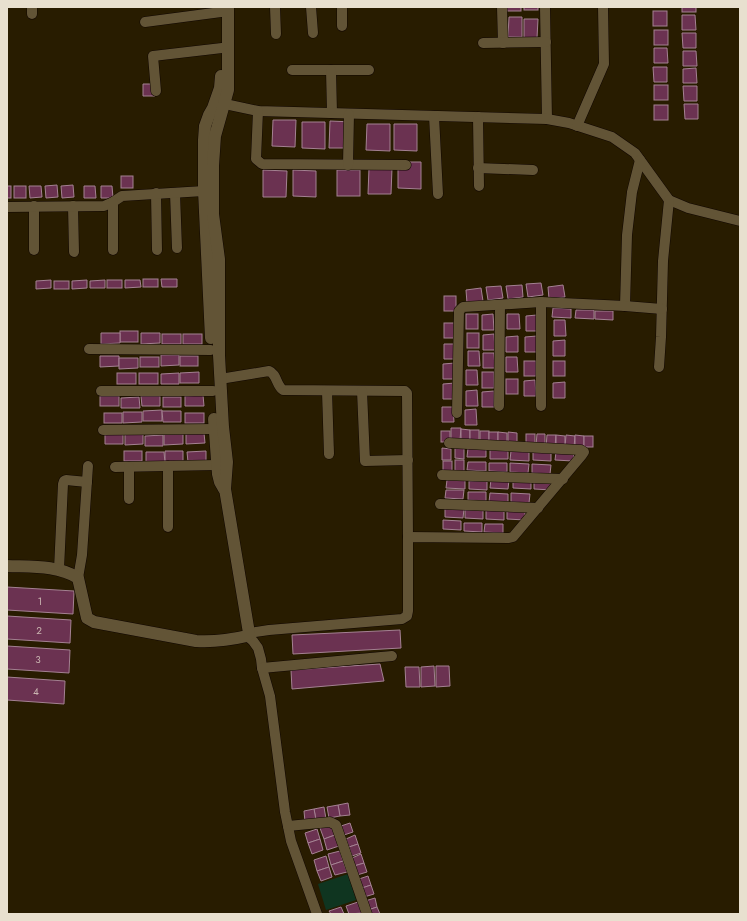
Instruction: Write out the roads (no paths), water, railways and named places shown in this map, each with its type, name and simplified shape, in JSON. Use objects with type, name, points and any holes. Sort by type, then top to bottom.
[{"type":"street","points":[[275,7],[276,34]]},
{"type":"street","points":[[311,7],[313,33]]},
{"type":"street","points":[[342,7],[342,26]]},
{"type":"street","points":[[502,7],[503,43]]},
{"type":"street","points":[[545,7],[547,119]]},
{"type":"street","points":[[577,126],[604,64],[603,7]]},
{"type":"street","points":[[145,22],[223,9]]},
{"type":"street","points":[[223,9],[220,88],[224,96],[258,111],[547,119],[577,126],[612,137],[635,153],[669,200],[688,208],[740,221]]},
{"type":"street","points":[[223,9],[229,71],[215,143],[213,166],[213,214],[219,259],[218,325],[223,427],[227,462],[225,489],[248,635],[258,648],[270,696],[285,812],[291,841],[317,914]]},
{"type":"street","points":[[483,43],[546,42]]},
{"type":"street","points":[[156,91],[153,56],[222,48]]},
{"type":"street","points":[[292,70],[369,70]]},
{"type":"street","points":[[332,70],[332,114]]},
{"type":"street","points":[[224,96],[209,115],[205,132],[204,191],[217,465],[220,482],[225,489]]},
{"type":"street","points":[[258,111],[256,159],[262,164],[406,165]]},
{"type":"street","points":[[348,165],[349,114]]},
{"type":"street","points":[[434,116],[438,194]]},
{"type":"street","points":[[478,117],[479,186]]},
{"type":"street","points":[[205,132],[220,120]]},
{"type":"street","points":[[625,306],[627,235],[632,192],[640,160]]},
{"type":"street","points":[[478,168],[533,170]]},
{"type":"street","points":[[7,207],[104,206],[122,196],[204,191]]},
{"type":"street","points":[[175,193],[176,248]]},
{"type":"street","points":[[156,194],[157,250]]},
{"type":"street","points":[[659,367],[663,261],[669,200]]},
{"type":"street","points":[[113,202],[113,250]]},
{"type":"street","points":[[34,206],[34,250]]},
{"type":"street","points":[[73,206],[74,252]]},
{"type":"street","points":[[457,413],[459,311],[463,307],[541,302],[662,309]]},
{"type":"street","points":[[541,302],[541,406]]},
{"type":"street","points":[[499,406],[500,305]]},
{"type":"street","points":[[89,349],[211,350]]},
{"type":"street","points":[[88,466],[82,555],[78,578],[87,618],[94,622],[196,641],[213,642],[227,641],[269,630],[402,619],[407,616],[407,393],[405,391],[282,390],[280,389],[273,373],[268,371],[220,379]]},
{"type":"street","points":[[102,391],[213,391]]},
{"type":"street","points":[[327,391],[329,454]]},
{"type":"street","points":[[362,391],[364,461],[408,460]]},
{"type":"street","points":[[103,430],[215,429]]},
{"type":"street","points":[[408,538],[509,538],[516,534],[584,452],[581,450],[449,443]]},
{"type":"street","points":[[115,467],[217,465]]},
{"type":"street","points":[[168,466],[168,527]]},
{"type":"street","points":[[128,500],[129,467]]},
{"type":"street","points":[[442,475],[563,478]]},
{"type":"street","points":[[59,569],[64,481],[87,482]]},
{"type":"street","points":[[440,504],[538,508]]},
{"type":"street","points":[[7,566],[59,569],[70,572],[78,578]]},
{"type":"street","points":[[262,668],[392,656]]},
{"type":"street","points":[[288,826],[330,822],[336,825],[367,914]]}]
